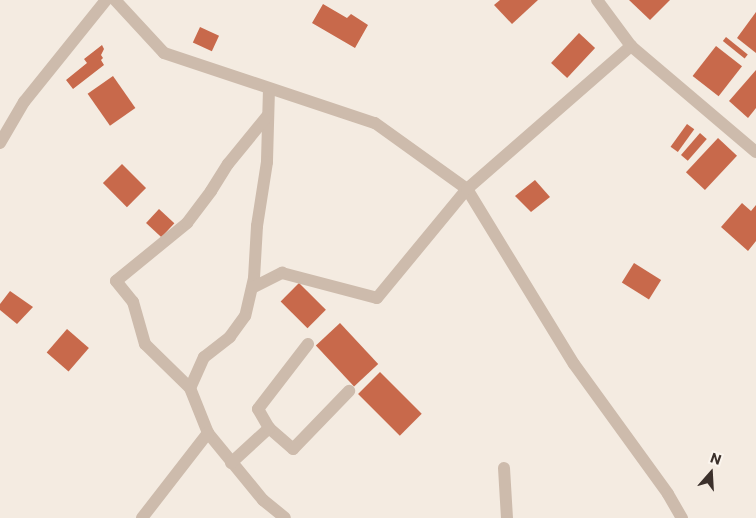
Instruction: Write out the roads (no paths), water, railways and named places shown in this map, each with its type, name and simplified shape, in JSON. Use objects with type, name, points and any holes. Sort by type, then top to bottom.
[{"type":"street","points":[[0,143],[24,102],[106,0]]},
{"type":"street","points":[[115,0],[164,53],[269,90],[375,123],[468,189],[574,364],[668,494],[682,518]]},
{"type":"street","points":[[604,2],[631,46],[756,152]]},
{"type":"street","points":[[252,288],[282,273],[377,298],[468,189],[631,46]]},
{"type":"street","points":[[190,388],[204,357],[230,337],[245,316],[252,288],[257,226],[267,162],[269,90]]},
{"type":"street","points":[[268,115],[228,164],[211,191],[187,222],[116,281],[132,302],[145,344],[190,388],[208,433],[263,500],[285,518]]},
{"type":"street","points":[[308,344],[258,409],[269,428],[293,449],[349,391]]},
{"type":"street","points":[[231,463],[269,428]]},
{"type":"street","points":[[142,518],[208,433]]},
{"type":"street","points":[[504,468],[508,518]]}]
